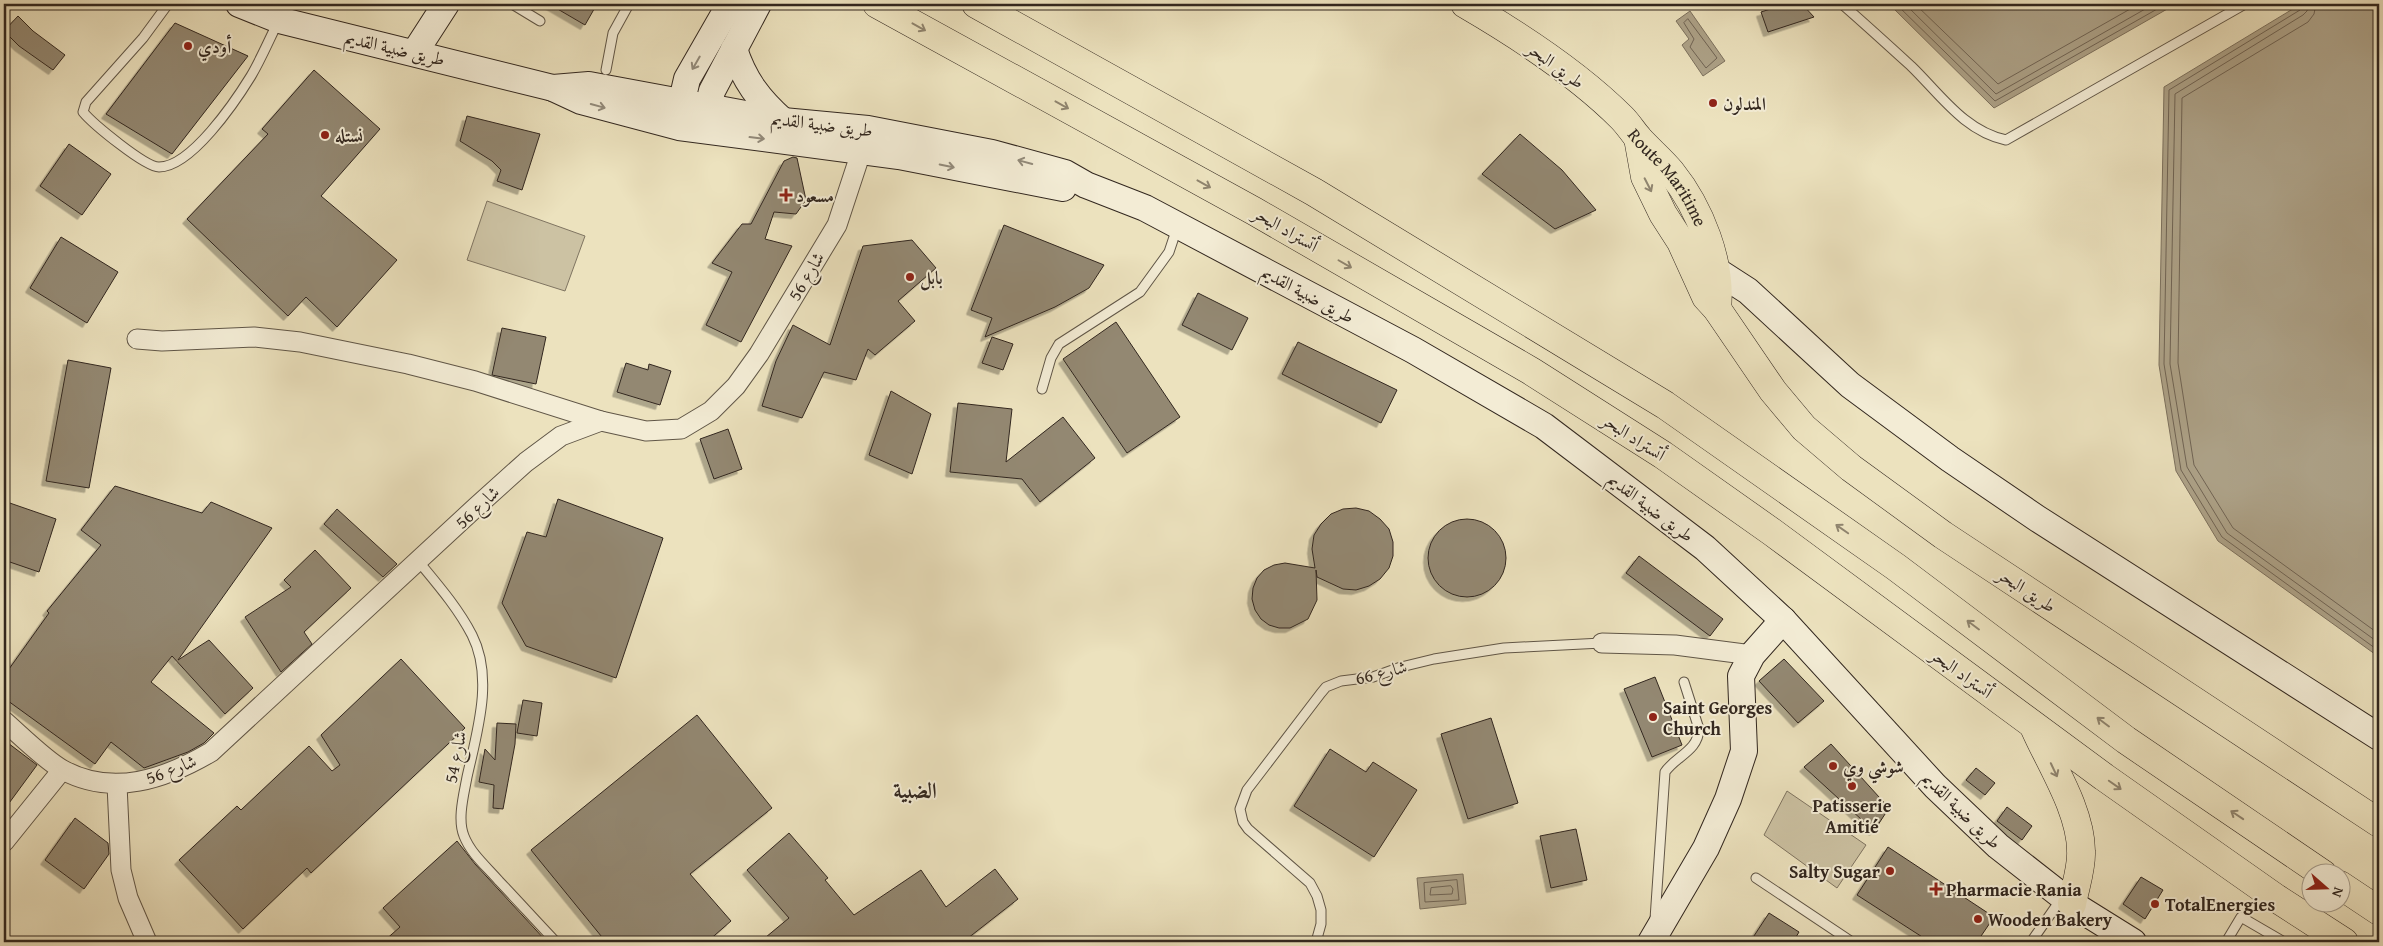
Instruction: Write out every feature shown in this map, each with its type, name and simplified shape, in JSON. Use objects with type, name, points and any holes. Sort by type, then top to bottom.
[{"type":"highway","name":"أتستراد البحر","points":[[876,4],[1254,211],[1531,371],[1663,455],[1772,532],[2033,726],[2251,882],[2344,942]]},
{"type":"highway","points":[[976,4],[1314,192],[1665,405],[1896,567],[2126,740],[2308,864]]},
{"type":"highway","name":"طريق البحر","points":[[1465,4],[1535,48],[1590,90],[1622,119],[1638,138]]},
{"type":"highway","name":"Route Maritime","points":[[1638,138],[1670,171],[1687,196],[1710,246],[1707,272]]},
{"type":"highway","name":"Route Maritime","points":[[1638,138],[1644,177],[1663,214],[1681,242],[1707,272]]},
{"type":"highway","points":[[1663,214],[1687,196]]},
{"type":"highway","name":"طريق البحر","points":[[1707,272],[1719,291],[1717,309],[1773,391],[1804,428],[1851,468],[1943,535],[2379,823]]},
{"type":"highway","points":[[2033,726],[2067,798],[2079,830],[2082,852],[2068,900]]},
{"type":"highway","points":[[2350,892],[2379,911]]},
{"type":"street","name":"طريق ضبية القديم","points":[[239,4],[279,20],[415,52],[553,88],[581,101],[676,126],[706,119],[783,121],[865,140]]},
{"type":"street","points":[[415,52],[446,4]]},
{"type":"street","points":[[676,126],[687,79],[731,27],[758,4]]},
{"type":"street","points":[[706,119],[712,91],[731,27]]},
{"type":"street","points":[[731,27],[743,74],[755,94],[783,121]]},
{"type":"street","name":"طريق ضبية القديم","points":[[553,88],[589,85],[681,101],[706,119],[865,140],[992,153],[1065,173],[1086,185],[1116,195],[1177,225],[1413,350],[1544,426],[1704,548],[1784,620],[1935,786],[1998,846],[2068,900],[2133,942]]},
{"type":"street","name":"شارع 56","points":[[4,721],[62,770],[83,778],[117,784],[168,774],[211,752],[419,562],[476,506],[533,457],[561,436],[601,421],[646,431],[681,429],[711,411],[736,386],[759,354],[837,225],[865,140]]},
{"type":"street","points":[[1707,272],[1748,291],[1850,385],[1950,459],[2038,519],[2379,737]]},
{"type":"street","points":[[137,339],[162,341],[247,337],[300,342],[408,364],[465,378],[601,421]]},
{"type":"street","points":[[1652,941],[1706,848],[1728,799],[1744,751],[1741,676],[1752,655],[1784,620]]},
{"type":"street","name":"شارع 66","points":[[1602,643],[1675,645],[1752,655]]},
{"type":"street","points":[[4,842],[62,770]]},
{"type":"street","points":[[117,784],[121,870],[128,898],[148,942]]},
{"type":"lane","points":[[168,4],[144,38],[86,102],[83,112],[91,122],[141,159],[157,167],[171,165],[183,159],[219,122],[251,76],[279,20]]},
{"type":"lane","points":[[512,4],[540,21]]},
{"type":"lane","points":[[606,70],[613,34],[629,4]]},
{"type":"lane","points":[[1842,4],[1911,66],[1967,124],[1994,138],[2006,140],[2245,4]]},
{"type":"lane","points":[[1042,389],[1051,358],[1059,344],[1140,292],[1169,252],[1177,225]]},
{"type":"lane","name":"شارع 54","points":[[419,562],[450,599],[472,636],[480,661],[482,682],[479,720],[465,789],[461,826],[464,837],[476,856],[556,942]]},
{"type":"lane","name":"شارع 66","points":[[1316,942],[1321,924],[1321,910],[1310,883],[1248,829],[1240,816],[1240,809],[1246,790],[1326,687],[1341,681],[1373,677],[1401,667],[1434,659],[1504,648],[1602,643]]},
{"type":"lane","points":[[1652,941],[1665,772],[1674,760],[1692,748],[1699,737],[1699,729],[1684,682]]},
{"type":"lane","points":[[1756,878],[1852,942]]},
{"type":"lane","points":[[2031,942],[2068,900]]},
{"type":"lane","points":[[2226,942],[2241,917],[2284,942]]},
{"type":"shaded area","points":[[487,201],[585,236],[565,291],[467,260]]},
{"type":"shaded area","points":[[1787,791],[1866,845],[1837,888],[1764,835]]},
{"type":"water","points":[[1889,4],[2176,4],[1994,108]]},
{"type":"water","points":[[2301,4],[2379,4],[2379,657],[2218,541],[2176,471],[2159,365],[2164,87]]},
{"type":"water","points":[[1690,11],[1725,61],[1703,76],[1682,45],[1689,39],[1676,21]]},
{"type":"water","points":[[1463,874],[1466,904],[1420,909],[1417,878]]},
{"type":"building","points":[[549,4],[597,4],[585,25]]},
{"type":"building","points":[[1786,4],[1802,4],[1814,17],[1768,32],[1761,12]]},
{"type":"building","points":[[18,16],[33,31],[65,55],[53,70],[19,46],[4,31]]},
{"type":"building","points":[[175,23],[248,56],[172,154],[106,114]]},
{"type":"building","points":[[314,70],[380,129],[321,196],[397,260],[337,327],[306,297],[288,316],[187,219],[268,134],[262,129]]},
{"type":"building","points":[[467,116],[540,134],[522,190],[497,181],[501,170],[492,161],[460,141]]},
{"type":"building","points":[[1520,134],[1562,170],[1596,210],[1555,229],[1482,174]]},
{"type":"building","points":[[69,144],[111,174],[82,215],[40,186]]},
{"type":"building","points":[[793,157],[797,158],[806,200],[796,214],[774,212],[765,239],[792,246],[741,342],[706,325],[732,272],[712,263],[742,224],[751,224],[784,161]]},
{"type":"building","points":[[1004,225],[1104,265],[1089,288],[1055,307],[985,337],[992,318],[971,310]]},
{"type":"building","points":[[61,237],[118,272],[87,323],[30,288]]},
{"type":"building","points":[[912,240],[936,268],[898,301],[915,321],[875,355],[868,349],[856,380],[824,372],[802,418],[762,406],[776,361],[793,325],[830,345],[863,246]]},
{"type":"building","points":[[1198,293],[1248,318],[1232,350],[1182,325]]},
{"type":"building","points":[[1116,322],[1180,417],[1127,453],[1063,359]]},
{"type":"building","points":[[502,328],[546,337],[536,384],[492,375]]},
{"type":"building","points":[[992,337],[1013,344],[1003,370],[982,363]]},
{"type":"building","points":[[1298,342],[1397,390],[1381,423],[1282,374]]},
{"type":"building","points":[[68,360],[111,368],[89,488],[46,481]]},
{"type":"building","points":[[626,363],[648,370],[649,364],[671,371],[660,405],[617,392]]},
{"type":"building","points":[[891,391],[931,414],[912,474],[869,455]]},
{"type":"building","points":[[958,403],[1012,409],[1006,462],[1063,417],[1095,458],[1040,502],[1022,479],[950,472]]},
{"type":"building","points":[[728,429],[742,469],[714,479],[700,439]]},
{"type":"building","points":[[115,486],[202,513],[211,502],[272,528],[178,660],[209,640],[253,688],[225,714],[172,656],[151,682],[214,733],[204,743],[188,752],[144,768],[111,742],[95,764],[4,698],[4,676],[49,613],[47,611],[101,545],[81,530]]},
{"type":"building","points":[[558,499],[663,538],[616,678],[526,646],[502,603],[527,532],[546,537]]},
{"type":"building","points":[[4,501],[56,519],[39,572],[4,560]]},
{"type":"building","points":[[1356,508],[1369,511],[1389,529],[1393,542],[1393,556],[1389,568],[1380,579],[1369,586],[1356,590],[1343,589],[1317,577],[1316,570],[1317,600],[1308,619],[1290,628],[1279,628],[1269,625],[1261,619],[1255,610],[1252,599],[1253,588],[1257,578],[1264,570],[1274,565],[1285,563],[1315,568],[1312,549],[1314,535],[1321,524],[1331,514],[1343,509]]},
{"type":"building","points":[[337,509],[397,564],[383,577],[324,524]]},
{"type":"building","points":[[1459,519],[1475,519],[1489,525],[1500,536],[1506,550],[1506,566],[1500,580],[1489,591],[1475,597],[1459,597],[1445,591],[1434,580],[1428,566],[1428,550],[1434,536],[1445,525]]},
{"type":"building","points":[[315,550],[351,588],[304,632],[312,644],[281,672],[245,617],[291,587],[284,580]]},
{"type":"building","points":[[1639,556],[1723,619],[1710,636],[1626,573]]},
{"type":"building","points":[[401,659],[465,728],[311,873],[307,868],[243,929],[179,860],[237,806],[241,810],[309,746],[332,771],[340,765],[321,735]]},
{"type":"building","points":[[1784,659],[1824,701],[1798,723],[1759,681]]},
{"type":"building","name":"Saint Georges Church","points":[[1655,677],[1682,745],[1652,757],[1624,689]]},
{"type":"building","points":[[523,700],[542,703],[537,736],[517,733]]},
{"type":"building","points":[[697,715],[772,808],[690,874],[731,921],[707,942],[606,942],[531,850]]},
{"type":"building","points":[[1491,718],[1518,803],[1468,819],[1441,734]]},
{"type":"building","points":[[497,723],[516,724],[515,744],[503,809],[493,808],[494,785],[479,782],[485,749],[495,760]]},
{"type":"building","points":[[4,740],[37,765],[4,810]]},
{"type":"building","points":[[1831,744],[1889,808],[1874,831],[1804,767]]},
{"type":"building","points":[[1330,749],[1366,772],[1373,762],[1417,790],[1374,857],[1294,806]]},
{"type":"building","points":[[1976,768],[1995,783],[1985,795],[1966,780]]},
{"type":"building","points":[[2007,807],[2032,826],[2022,840],[1997,821]]},
{"type":"building","points":[[75,818],[108,843],[109,854],[84,889],[45,860]]},
{"type":"building","points":[[1576,829],[1587,880],[1551,888],[1540,836]]},
{"type":"building","points":[[789,833],[828,878],[825,880],[854,915],[921,870],[946,907],[995,869],[1018,899],[963,942],[760,942],[789,918],[747,870]]},
{"type":"building","points":[[457,841],[475,864],[547,942],[383,942],[400,927],[383,908]]},
{"type":"building","points":[[1888,847],[1994,917],[1977,942],[1930,942],[1857,895]]},
{"type":"building","points":[[2141,877],[2163,890],[2145,919],[2123,904]]},
{"type":"building","points":[[1769,913],[1799,932],[1793,942],[1750,942]]},
{"type":"place","name":"أودي","points":[[188,46]]},
{"type":"place","name":"المندلون","points":[[1713,103]]},
{"type":"place","name":"نستله","points":[[325,135]]},
{"type":"place","name":"مسعود","points":[[786,195]]},
{"type":"place","name":"بابل","points":[[910,277]]},
{"type":"place","name":"Saint Georges Church","points":[[1653,717]]},
{"type":"place","name":"شوشي وي","points":[[1833,766]]},
{"type":"place","name":"Patisserie Amitié","points":[[1852,786]]},
{"type":"place","name":"Salty Sugar","points":[[1890,871]]},
{"type":"place","name":"Pharmacie Rania","points":[[1936,889]]},
{"type":"place","name":"TotalEnergies","points":[[2155,904]]},
{"type":"place","name":"Wooden Bakery","points":[[1978,919]]},
{"type":"district","name":"الضبية","points":[[915,790]]}]
